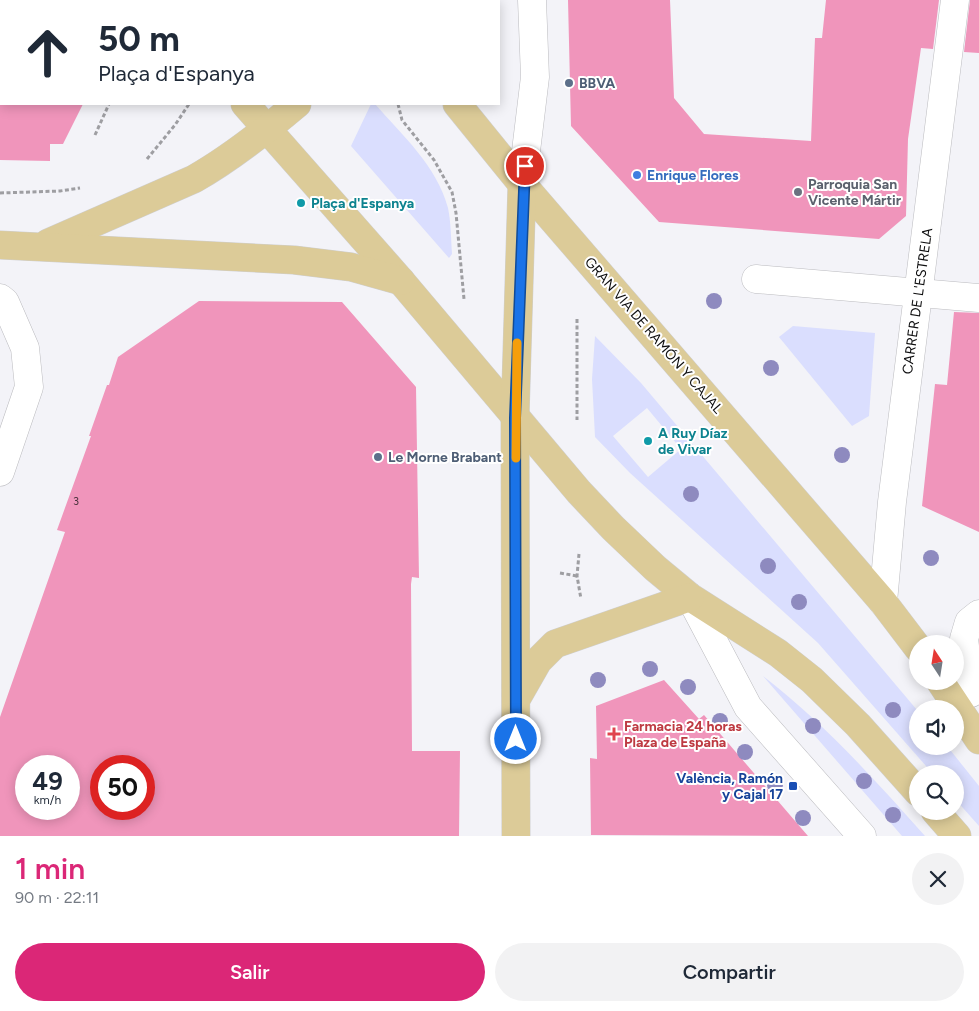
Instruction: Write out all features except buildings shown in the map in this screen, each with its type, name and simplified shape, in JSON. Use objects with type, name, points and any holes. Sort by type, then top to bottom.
[{"type":"main road","points":[[246,105],[401,281],[579,492],[614,528],[655,568],[690,597],[778,653],[812,680],[858,725],[909,782]]},
{"type":"main road","points":[[42,246],[194,179],[212,169],[267,129],[296,105]]},
{"type":"main road","points":[[458,105],[522,184],[515,418],[516,836]]},
{"type":"main road","name":"GRAN VIA DE RAMÓN Y CAJAL","points":[[522,184],[883,602],[909,636]]},
{"type":"main road","points":[[0,245],[294,260],[351,267],[401,281]]},
{"type":"main road","points":[[516,700],[538,661],[555,644],[690,597]]},
{"type":"main road","points":[[946,690],[979,740]]},
{"type":"main road","points":[[943,820],[956,836]]},
{"type":"street","points":[[522,184],[535,76],[532,0]]},
{"type":"street","name":"CARRER DE L'ESTRELA","points":[[883,602],[892,502],[955,0]]},
{"type":"street","points":[[756,279],[979,298]]},
{"type":"street","points":[[0,298],[5,302],[25,348],[29,388],[0,472]]},
{"type":"street","points":[[690,597],[748,707],[862,836]]},
{"type":"street","points":[[968,692],[964,639],[969,622],[979,614]]},
{"type":"path","points":[[95,136],[109,105]]},
{"type":"path","points":[[146,161],[188,105]]},
{"type":"path","points":[[398,105],[402,120],[434,160],[452,192],[462,276]]},
{"type":"path","points":[[0,193],[60,191],[88,187]]},
{"type":"path","points":[[577,319],[577,420]]},
{"type":"path","points":[[579,554],[578,576],[582,605]]},
{"type":"path","points":[[560,573],[578,576]]},
{"type":"shaded area","points":[[371,105],[376,105],[418,152],[436,178],[449,213],[452,254],[449,258],[351,146]]},
{"type":"shaded area","points":[[793,326],[875,333],[869,416],[852,426],[779,337]]},
{"type":"shaded area","points":[[595,336],[641,383],[909,701],[909,747],[818,643],[630,473],[595,437],[592,379]],"holes":[[[647,408],[681,449],[648,477],[613,436]]]},
{"type":"shaded area","points":[[763,676],[828,732],[925,836],[902,836]]},
{"type":"shaded area","points":[[916,755],[954,755],[962,765],[925,765]]},
{"type":"shaded area","points":[[964,767],[979,786],[979,826],[964,809]]},
{"type":"slow traffic","points":[[516,458],[517,343]]},
{"type":"place","name":"BBVA","points":[[569,83]]},
{"type":"place","name":"Enrique Flores","points":[[637,175]]},
{"type":"place","name":"Parroquia San Vicente Mártir","points":[[798,192]]},
{"type":"place","name":"Plaça d'Espanya","points":[[301,203]]},
{"type":"place","name":"A Ruy Díaz de Vivar","points":[[648,441]]},
{"type":"place","name":"Le Morne Brabant","points":[[378,457]]},
{"type":"place","name":"Farmacia 24 horas Plaza de España","points":[[614,734]]},
{"type":"place","name":"València, Ramón y Cajal 17","points":[[793,786]]},
{"type":"route","points":[[516,739],[517,520],[515,418],[522,184],[525,166]]}]
